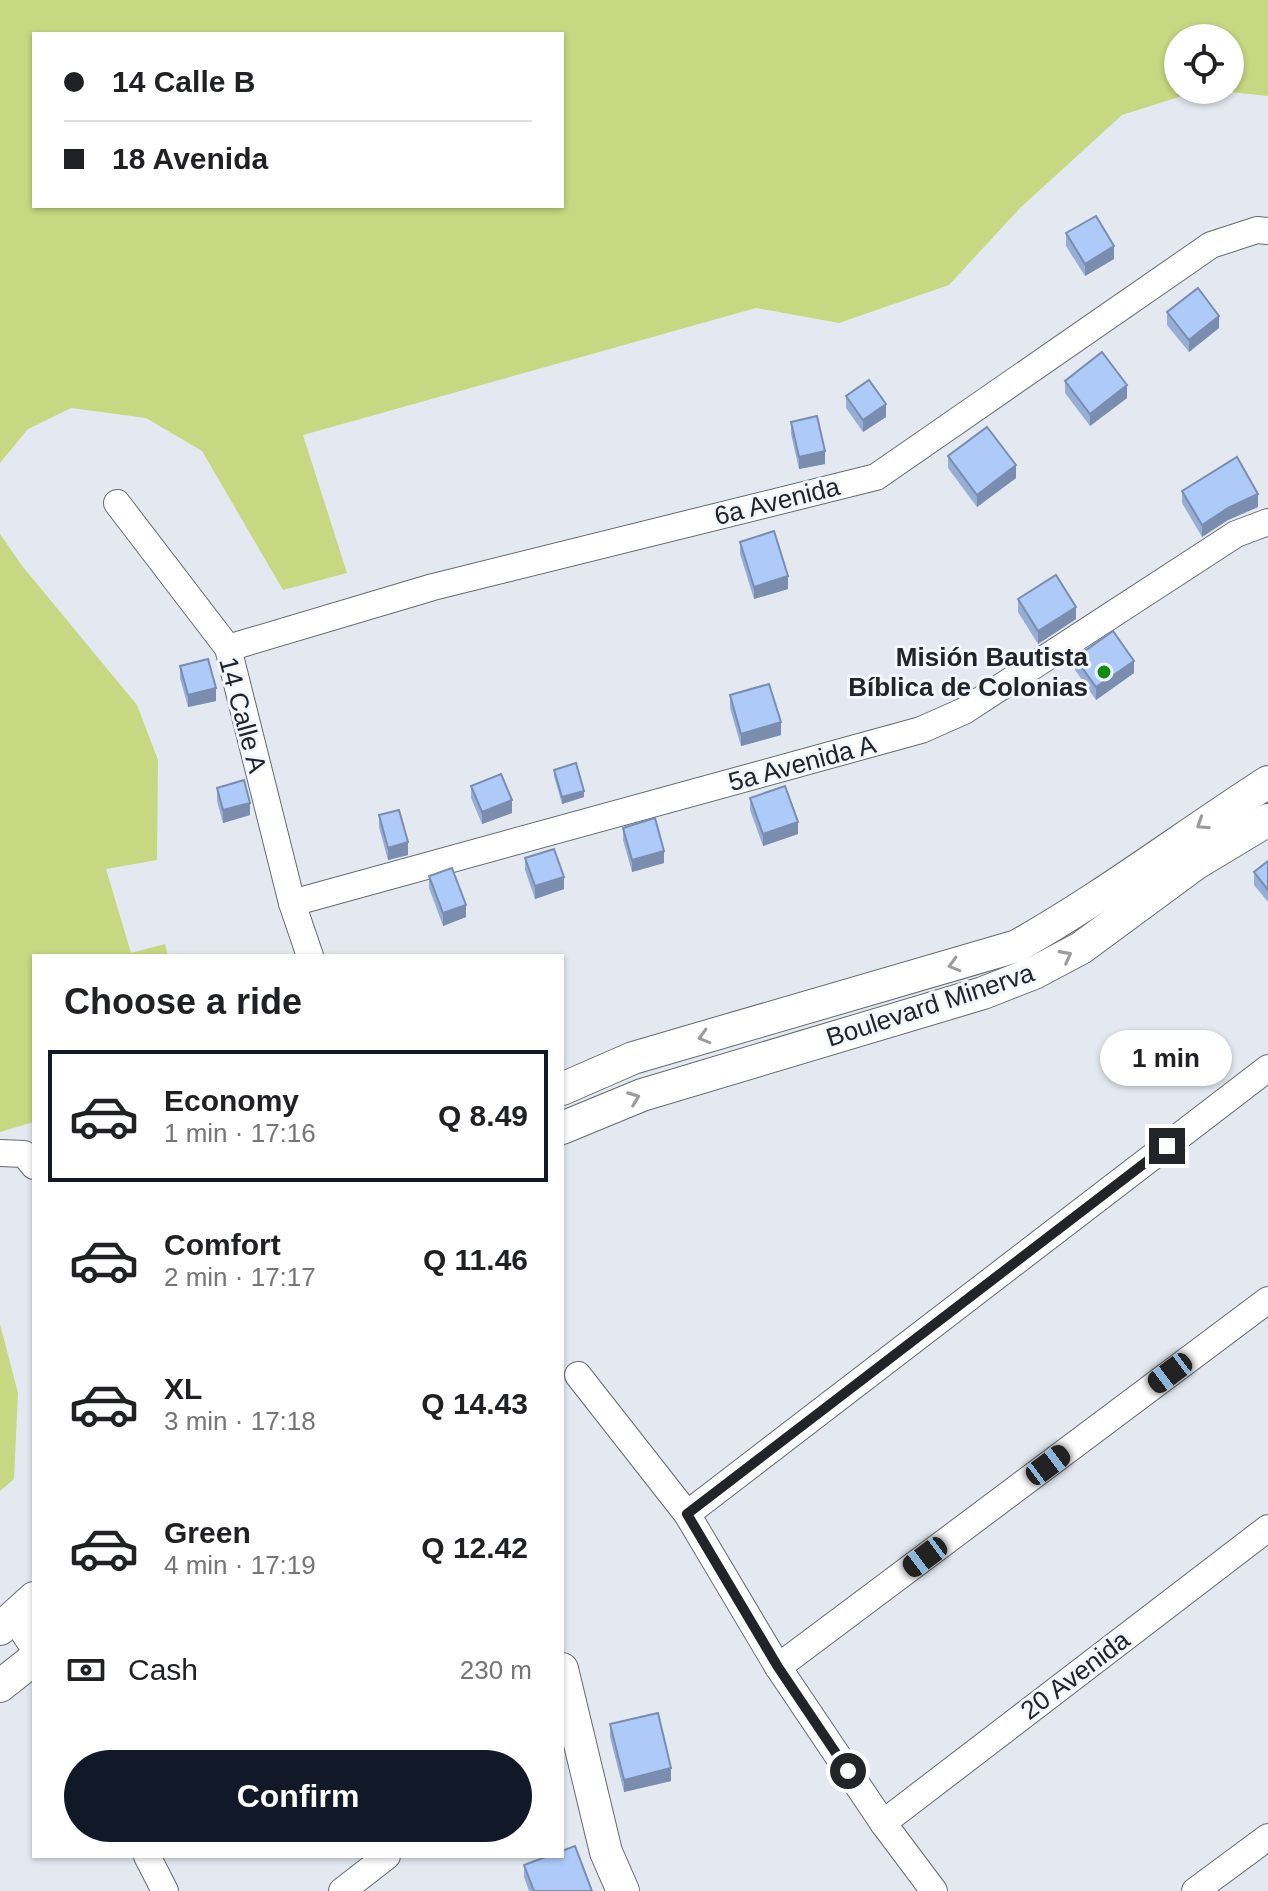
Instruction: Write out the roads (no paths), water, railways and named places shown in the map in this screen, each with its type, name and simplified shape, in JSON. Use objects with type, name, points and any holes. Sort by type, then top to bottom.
[{"type":"street","name":"6a Avenida","points":[[228,648],[433,587],[876,477],[1211,245],[1257,230],[1268,231]]},
{"type":"street","name":"14 Calle A","points":[[117,503],[228,648],[292,903],[309,954]]},
{"type":"street","name":"5a Avenida A","points":[[292,903],[921,730],[964,711],[1236,534],[1268,522]]},
{"type":"street","name":"Boulevard Minerva","points":[[564,1088],[633,1058],[1017,946],[1064,919],[1268,782]]},
{"type":"street","name":"Boulevard Minerva","points":[[564,1127],[642,1095],[983,993],[1034,973],[1081,948],[1195,864],[1268,820]]},
{"type":"street","points":[[687,1514],[1268,1068]]},
{"type":"street","points":[[0,1153],[24,1154],[32,1164]]},
{"type":"street","points":[[778,1667],[1268,1300]]},
{"type":"street","points":[[578,1375],[687,1514],[778,1667],[883,1823],[934,1891]]},
{"type":"street","name":"20 Avenida","points":[[883,1823],[1268,1528]]},
{"type":"street","points":[[16,1615],[32,1644]]},
{"type":"street","points":[[0,1686],[32,1661]]},
{"type":"street","points":[[564,1677],[606,1852],[623,1891]]},
{"type":"street","points":[[1195,1891],[1268,1837]]},
{"type":"street","points":[[148,1858],[165,1891]]},
{"type":"street","points":[[342,1891],[376,1860]]},
{"type":"place","name":"Misión Bautista Bíblica de Colonias","points":[[1104,672]]}]
